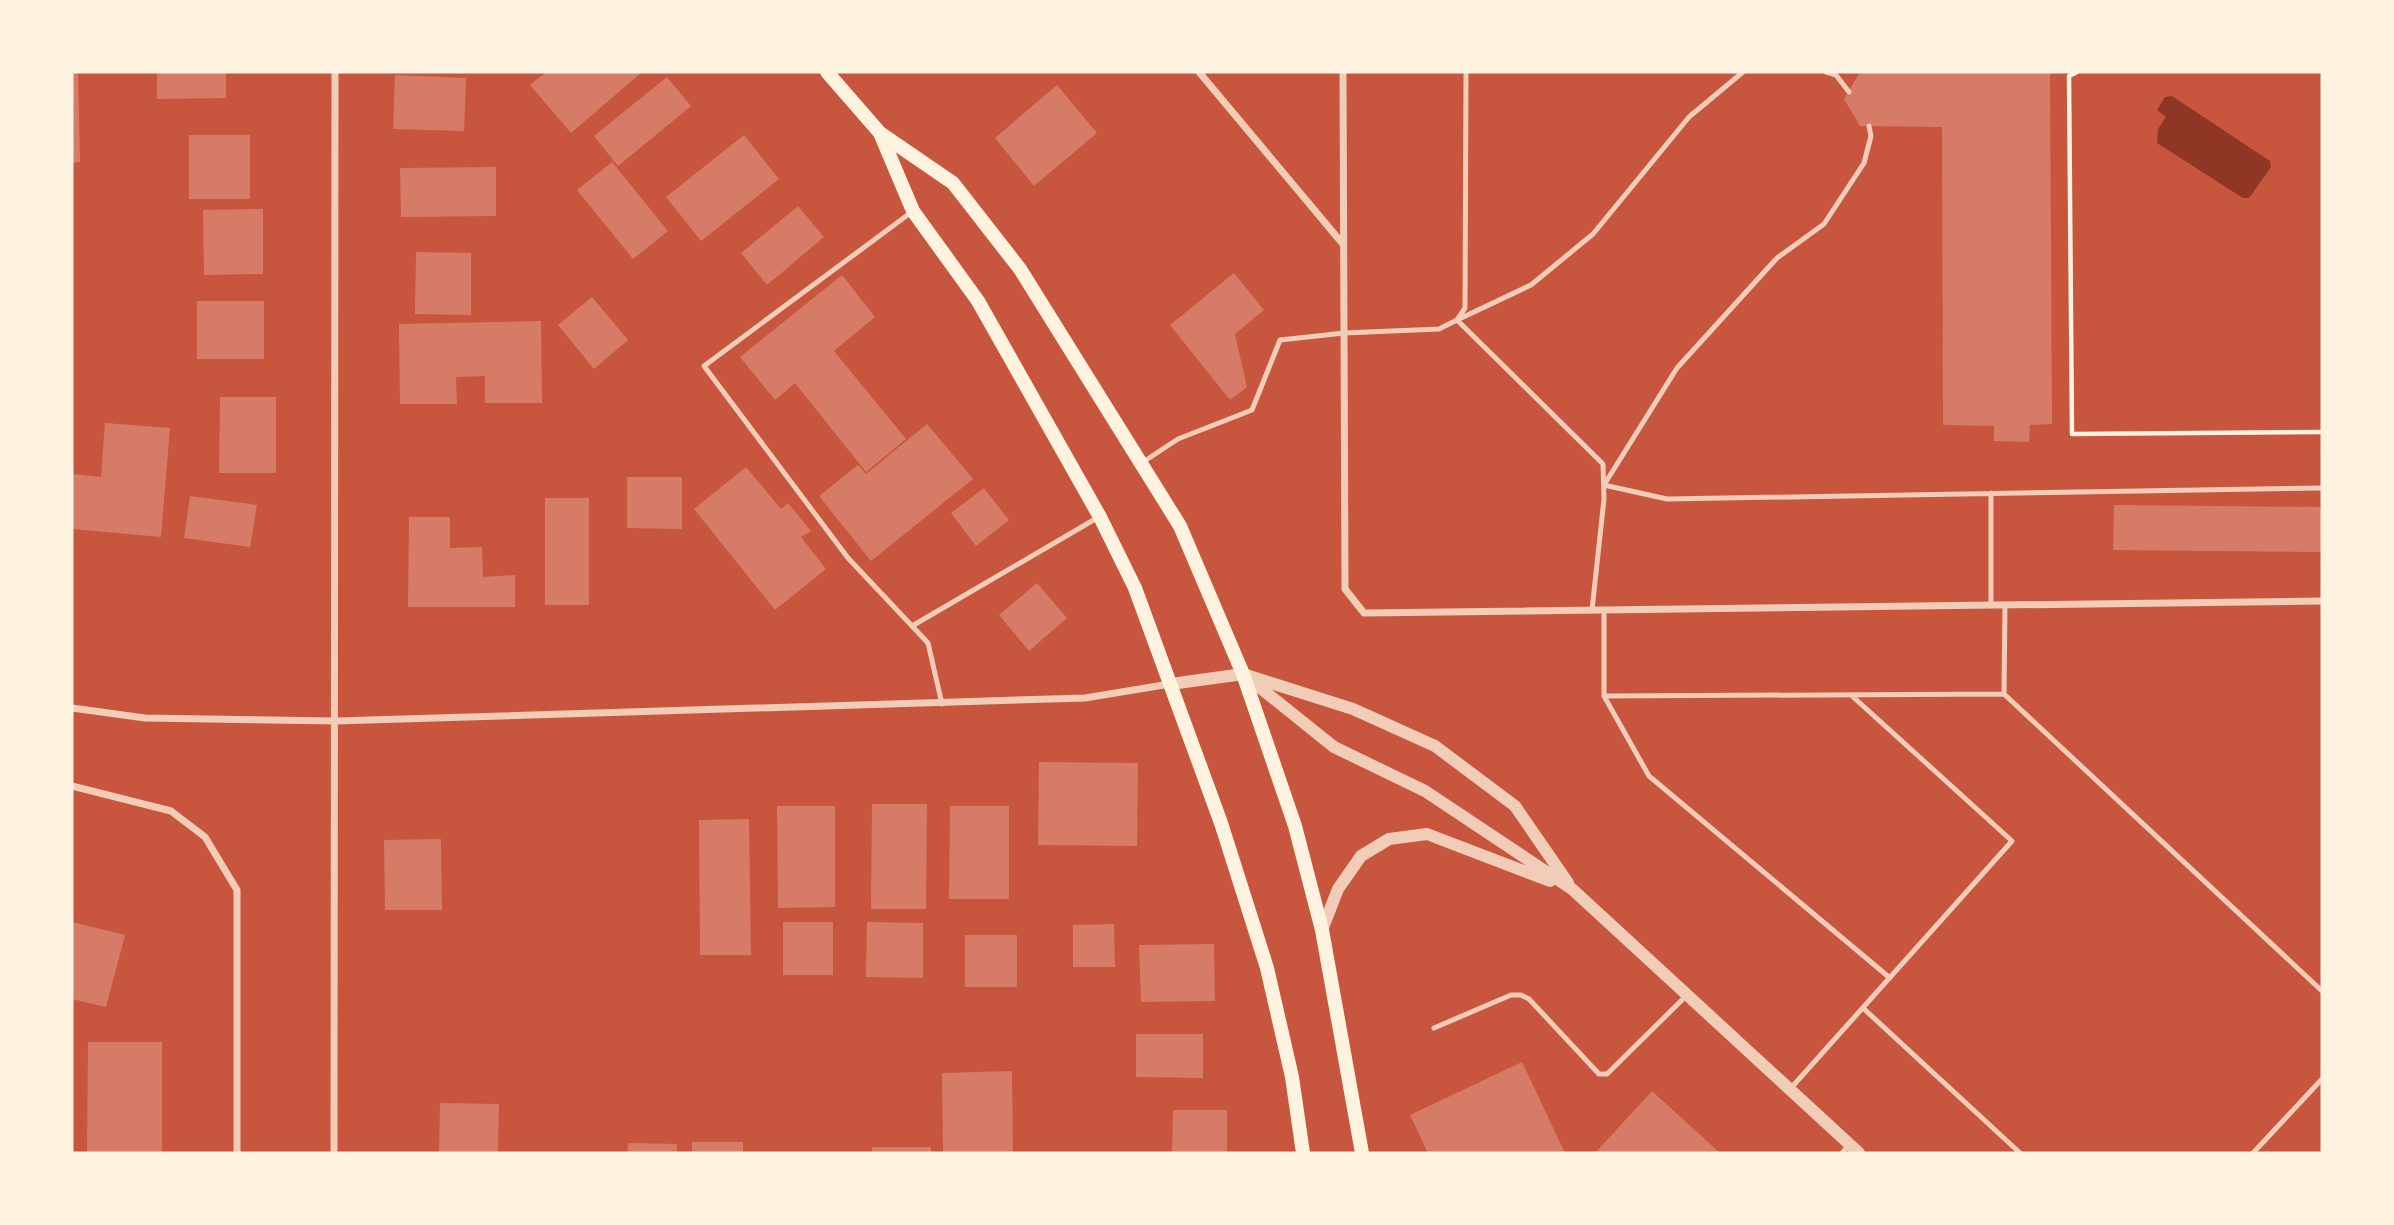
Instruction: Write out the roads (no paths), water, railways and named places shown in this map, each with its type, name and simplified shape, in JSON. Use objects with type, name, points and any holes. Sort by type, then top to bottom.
[{"type":"main road","points":[[827,72],[880,133],[953,183],[1020,269],[1180,526],[1243,674],[1293,817],[1322,930],[1362,1153]]},
{"type":"main road","points":[[880,133],[913,211],[978,301],[1100,517],[1135,588],[1221,823],[1267,968],[1292,1077],[1303,1153]]},
{"type":"street","points":[[334,1153],[335,72]]},
{"type":"street","points":[[1199,72],[1343,244]]},
{"type":"street","points":[[1343,72],[1345,589],[1364,613],[2322,601]]},
{"type":"street","points":[[72,708],[145,718],[336,721],[942,704],[1085,698],[1243,674],[1353,709],[1435,746],[1515,806],[1572,889]]},
{"type":"street","points":[[1243,674],[1334,747],[1424,791],[1572,889],[1791,1088],[1850,1150]]},
{"type":"street","points":[[72,786],[171,811],[205,837],[237,890],[237,1153]]},
{"type":"street","points":[[1322,930],[1338,889],[1362,856],[1389,839],[1427,834],[1572,889]]},
{"type":"lane","points":[[1457,320],[1465,308],[1466,72]]},
{"type":"lane","points":[[1141,463],[1178,439],[1252,410],[1280,340],[1343,333],[1439,329],[1531,285],[1593,234],[1689,117],[1743,72]]},
{"type":"lane","points":[[1826,72],[1836,75],[1849,92]]},
{"type":"lane","points":[[1604,485],[1677,368],[1777,258],[1825,224],[1864,163],[1871,136],[1869,126]]},
{"type":"lane","points":[[913,211],[704,366],[848,558],[928,643],[942,704]]},
{"type":"lane","points":[[1457,320],[1603,464],[1604,499],[1592,610]]},
{"type":"lane","points":[[1604,485],[1667,499],[2322,488]]},
{"type":"lane","points":[[1991,493],[1991,605]]},
{"type":"lane","points":[[912,626],[1100,517]]},
{"type":"lane","points":[[2004,694],[2005,605]]},
{"type":"lane","points":[[1604,610],[1604,696],[1649,776],[1890,978]]},
{"type":"lane","points":[[1604,696],[2004,694],[2322,991]]},
{"type":"lane","points":[[1791,1088],[2012,841],[1850,695]]},
{"type":"lane","points":[[1434,1028],[1511,995],[1521,995],[1536,1006],[1600,1074],[1608,1074],[1688,994]]},
{"type":"lane","points":[[1863,1008],[2020,1153]]},
{"type":"lane","points":[[2253,1153],[2322,1079]]}]
